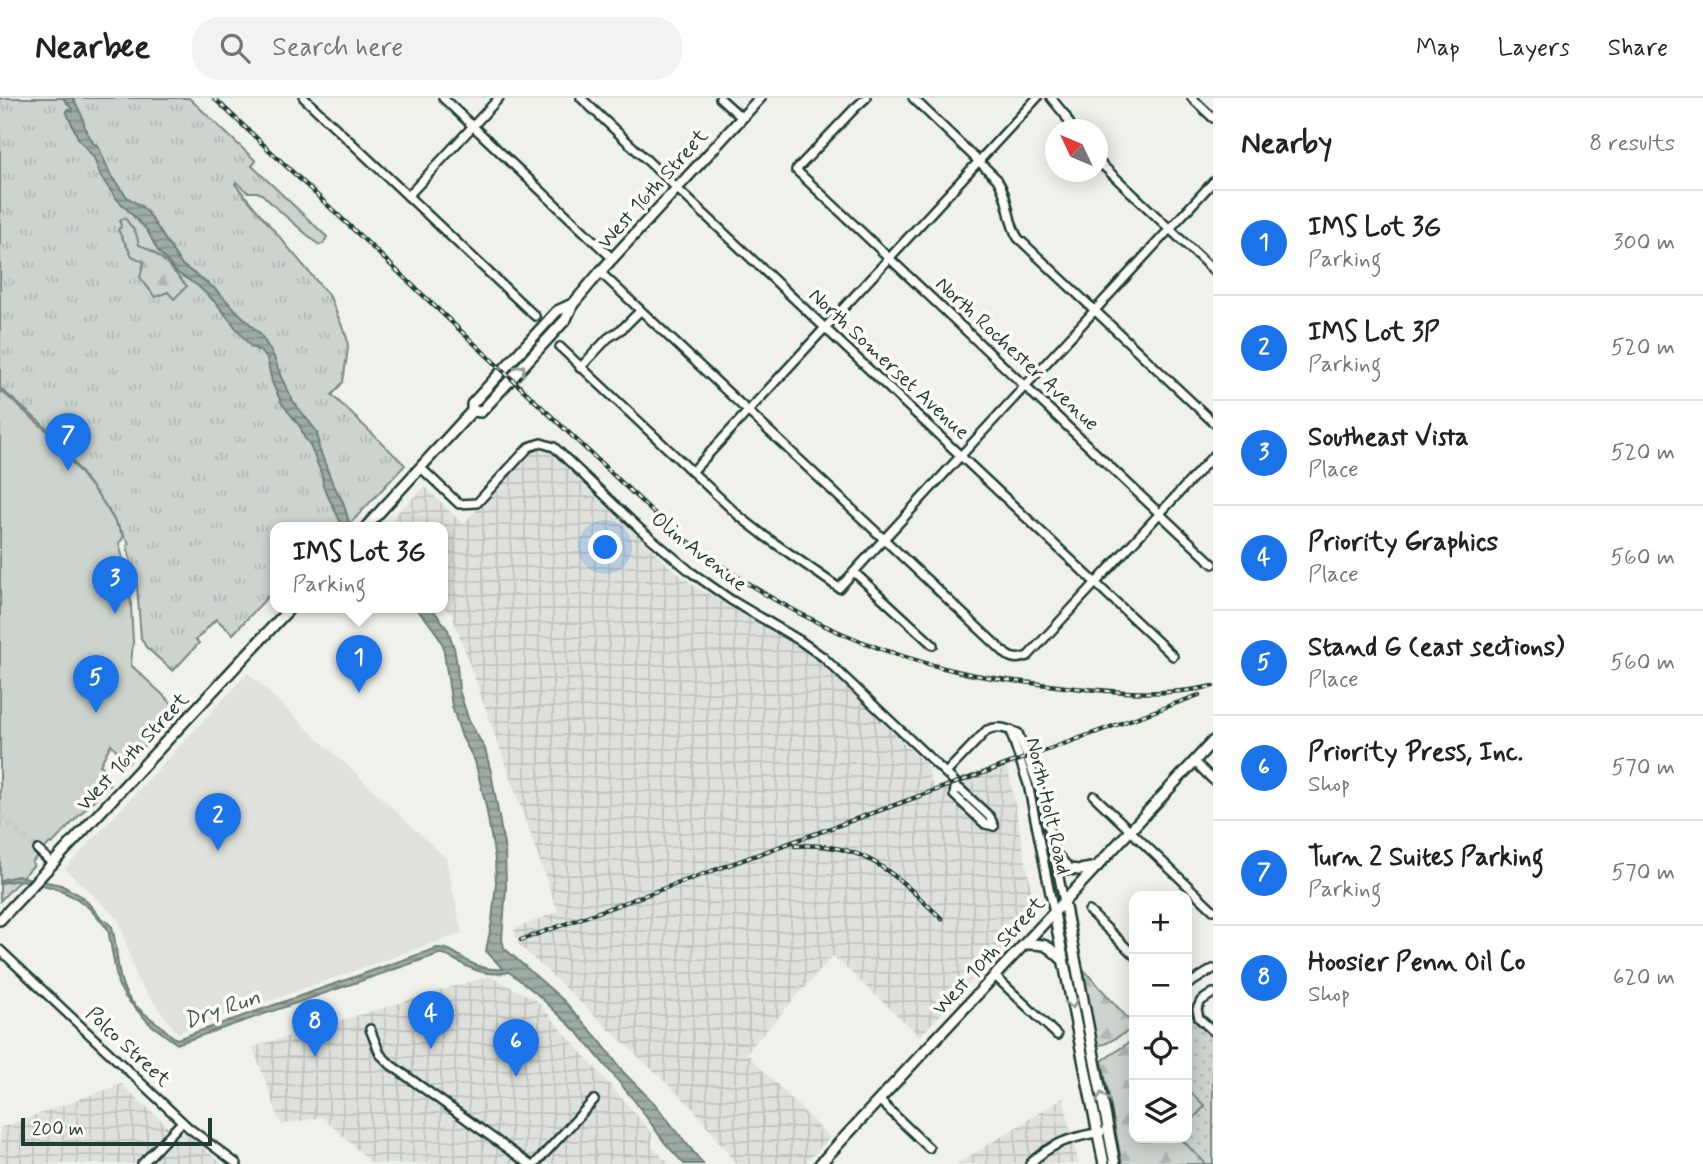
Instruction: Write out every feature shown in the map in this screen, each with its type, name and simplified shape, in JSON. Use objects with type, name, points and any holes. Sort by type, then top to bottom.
[{"type":"main road","name":"West 16th Street","points":[[370,522],[472,411],[472,404],[551,318],[573,304],[760,98]]},
{"type":"main road","name":"West 16th Street","points":[[0,920],[285,613]]},
{"type":"main road","name":"West 10th Street","points":[[820,1164],[1213,741]]},
{"type":"main road","points":[[1054,853],[1069,869],[1097,867]]},
{"type":"main road","name":"North Holt Road","points":[[1064,902],[1115,1164]]},
{"type":"main road","name":"North Holt Road","points":[[1054,913],[1104,1164]]},
{"type":"main road","points":[[1026,944],[1043,944],[1063,961]]},
{"type":"street","points":[[304,98],[535,316]]},
{"type":"street","points":[[443,98],[613,259]]},
{"type":"street","points":[[408,196],[499,98]]},
{"type":"street","name":"North Somerset Avenue","points":[[582,98],[1173,656]]},
{"type":"street","points":[[720,98],[742,118]]},
{"type":"street","name":"North Rochester Avenue","points":[[866,98],[796,170],[1213,564]]},
{"type":"street","points":[[913,98],[995,176],[1003,189],[1018,238],[1213,422]]},
{"type":"street","points":[[692,472],[1037,98]]},
{"type":"street","points":[[1051,98],[1067,119]]},
{"type":"street","points":[[1192,98],[1213,118]]},
{"type":"street","points":[[1108,171],[1213,270]]},
{"type":"street","points":[[559,347],[756,530],[839,588],[1213,182]]},
{"type":"street","points":[[600,272],[883,540],[1013,658],[1028,656],[1213,456]]},
{"type":"street","points":[[580,368],[608,338],[623,328],[640,310]]},
{"type":"street","name":"Olin Avenue","points":[[419,467],[459,504],[477,503],[529,447],[541,443],[550,445],[691,572],[731,600],[816,651],[956,783],[954,795],[985,824],[994,826],[986,813],[960,789],[956,790]]},
{"type":"street","points":[[854,572],[933,645]]},
{"type":"street","points":[[946,773],[987,730],[998,727],[1012,731]]},
{"type":"street","name":"North Holt Road","points":[[1054,913],[1032,802],[1012,731],[1018,733],[1043,799],[1064,902]]},
{"type":"street","points":[[1194,761],[1213,780]]},
{"type":"street","points":[[1094,796],[1213,910]]},
{"type":"street","points":[[38,850],[53,864]]},
{"type":"street","points":[[1090,911],[1133,954]]},
{"type":"street","name":"Polco Street","points":[[0,950],[182,1122],[237,1164]]},
{"type":"street","points":[[1192,982],[1213,969]]},
{"type":"street","points":[[995,976],[1057,1035]]},
{"type":"street","points":[[1213,993],[1198,1004],[1197,1012],[1199,1018],[1213,1031]]},
{"type":"street","points":[[370,1029],[380,1054],[391,1065],[529,1164]]},
{"type":"street","points":[[879,1100],[929,1148]]},
{"type":"street","points":[[535,1164],[594,1101]]},
{"type":"street","points":[[142,1164],[182,1122]]},
{"type":"street","points":[[1030,1164],[1046,1150],[1064,1140],[1109,1130]]},
{"type":"shaded area","points":[[63,98],[73,98],[85,128],[93,143],[98,146],[111,176],[127,197],[148,213],[181,264],[214,288],[261,335],[293,401],[317,432],[319,448],[349,522],[341,522],[323,486],[322,475],[310,445],[281,402],[272,382],[267,358],[251,347],[217,304],[198,286],[176,272],[158,251],[147,230],[116,198],[101,177],[94,158],[78,138],[66,111],[73,110]]},
{"type":"shaded area","points":[[536,449],[546,449],[669,566],[693,585],[815,656],[929,768],[930,780],[937,791],[1008,768],[1034,904],[1033,916],[920,1036],[833,956],[746,1053],[830,1138],[804,1164],[736,1164],[692,1107],[518,944],[514,929],[558,912],[452,615],[448,611],[448,522],[392,522],[395,515],[425,487],[463,524]]},
{"type":"shaded area","points":[[420,613],[435,613],[448,630],[454,648],[459,690],[469,721],[485,749],[491,772],[505,851],[504,948],[564,1001],[624,1073],[654,1103],[703,1164],[684,1164],[580,1035],[536,993],[509,972],[482,972],[439,954],[177,1044],[150,1024],[125,997],[118,984],[108,929],[89,908],[55,888],[20,880],[0,883],[0,880],[18,876],[61,885],[83,897],[112,927],[122,984],[131,1001],[177,1039],[437,948],[450,950],[481,967],[503,969],[486,951],[496,883],[486,806],[475,761],[462,737],[452,706],[443,645]]},
{"type":"shaded area","points":[[248,673],[446,858],[462,933],[177,1033],[137,980],[119,920],[65,869]]},
{"type":"shaded area","points":[[489,976],[535,999],[652,1133],[652,1147],[670,1164],[373,1164],[322,1117],[281,1125],[253,1047]]},
{"type":"shaded area","points":[[121,1084],[176,1134],[186,1133],[222,1164],[0,1164],[0,1128]]},
{"type":"shaded area","points":[[1063,1098],[1079,1164],[957,1164]]},
{"type":"green space","points":[[0,98],[189,98],[256,161],[252,166],[327,237],[323,244],[319,245],[262,194],[247,192],[236,182],[330,297],[347,338],[348,348],[343,382],[332,395],[405,465],[352,522],[270,522],[270,594],[233,634],[216,619],[196,640],[199,643],[173,671],[146,647],[141,638],[137,586],[127,546],[129,543],[103,502],[49,430],[0,388]]},
{"type":"green space","points":[[125,218],[136,233],[139,245],[159,257],[187,286],[174,299],[168,292],[155,297],[140,277],[144,262],[132,256],[118,230],[121,227],[120,220]]},
{"type":"green space","points":[[0,390],[47,431],[103,502],[124,537],[119,543],[130,587],[133,642],[131,665],[178,709],[128,763],[111,744],[100,765],[110,783],[32,862],[34,865],[0,901]]},
{"type":"green space","points":[[1083,969],[1129,1020],[1129,1031],[1105,1044],[1099,1045],[1096,1041]]},
{"type":"green space","points":[[1192,1016],[1213,1037],[1213,1164],[1206,1164],[1185,1143],[1192,1143]]},
{"type":"green space","points":[[1129,1042],[1129,1143],[1185,1143],[1206,1164],[1122,1164],[1102,1061]]},
{"type":"green space","points":[[1192,1094],[1205,1106],[1192,1120]]},
{"type":"tunnel","points":[[0,815],[38,850]]},
{"type":"railway","points":[[214,98],[657,516],[727,570],[763,593],[801,614],[880,648],[965,673],[1028,683],[1121,692],[1177,692],[1213,686]]},
{"type":"railway","points":[[521,940],[1199,695]]},
{"type":"railway","points":[[795,846],[841,849],[860,855],[893,875],[942,919]]},
{"type":"place","name":"Turn 2 Suites Parking","points":[[68,471]]},
{"type":"place","name":"Southeast Vista","points":[[115,614]]},
{"type":"place","name":"IMS Lot 3G","points":[[359,693]]},
{"type":"place","name":"Stand G (east sections)","points":[[96,713]]},
{"type":"place","name":"IMS Lot 3P","points":[[218,851]]},
{"type":"place","name":"Priority Graphics","points":[[431,1049]]},
{"type":"place","name":"Hoosier Penn Oil Co","points":[[315,1057]]},
{"type":"place","name":"Priority Press, Inc.","points":[[516,1077]]},
{"type":"water label","name":"Dry Run","points":[[222,1010]]}]
